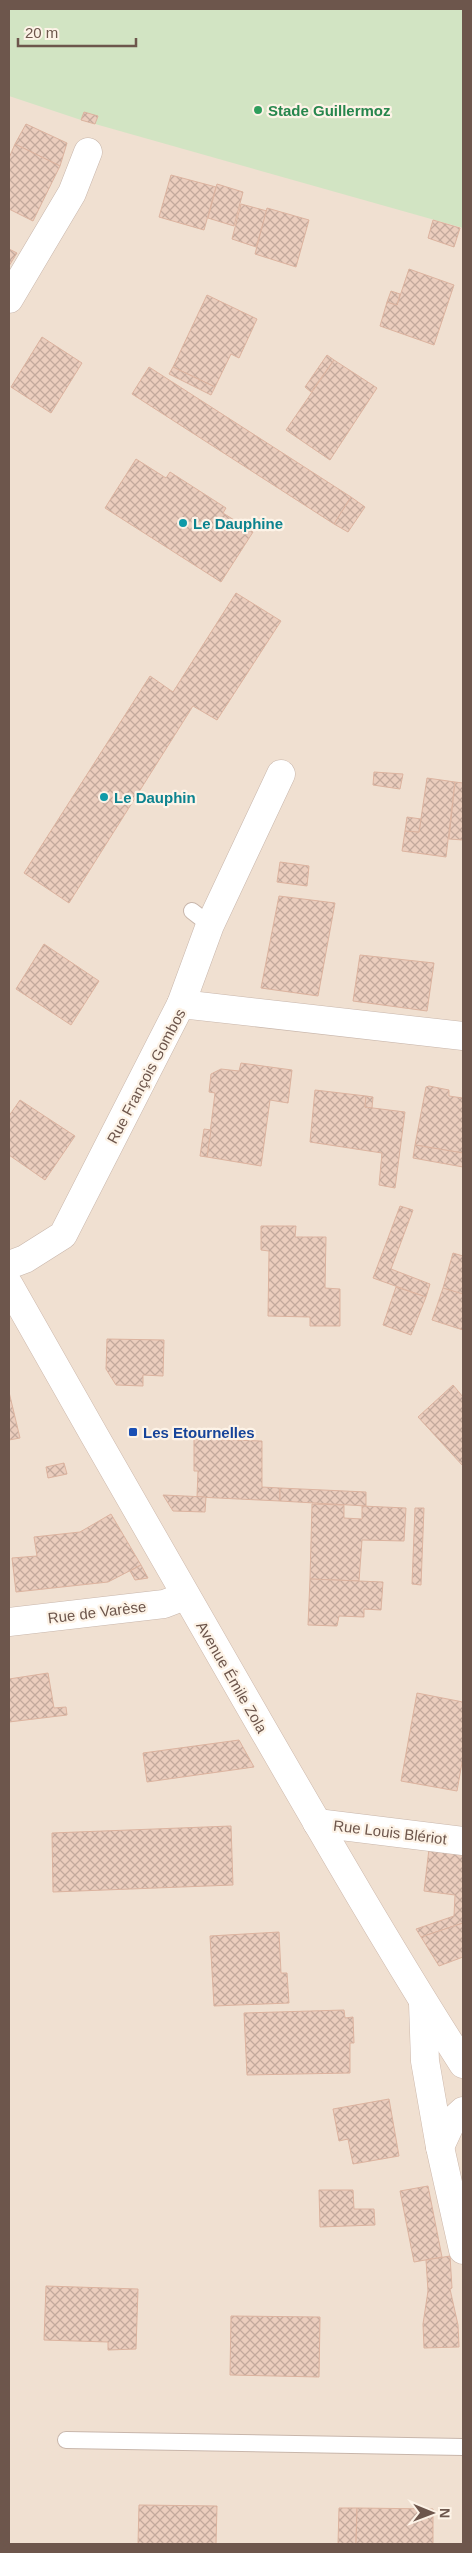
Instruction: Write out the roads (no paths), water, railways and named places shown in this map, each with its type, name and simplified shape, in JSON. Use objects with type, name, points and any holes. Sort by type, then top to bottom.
[{"type":"street","points":[[9,298],[72,193],[88,152]]},
{"type":"street","points":[[181,1004],[201,918],[281,774]]},
{"type":"street","name":"Rue François Gombos","points":[[9,1265],[25,1259],[63,1235],[181,1004],[463,1036]]},
{"type":"street","name":"Avenue Émile Zola","points":[[9,1285],[185,1596],[317,1823],[423,2002],[463,2064]]},
{"type":"street","name":"Rue de Varèse","points":[[9,1622],[164,1604],[185,1596]]},
{"type":"street","name":"Rue Louis Blériot","points":[[317,1823],[463,1841]]},
{"type":"street","points":[[423,2002],[425,2061],[440,2147],[463,2250]]},
{"type":"street","points":[[440,2147],[452,2121],[463,2111]]},
{"type":"lane","points":[[66,2440],[463,2447]]},
{"type":"place","name":"Stade Guillermoz","points":[[258,110]]},
{"type":"place","name":"Le Dauphine","points":[[183,523]]},
{"type":"place","name":"Le Dauphin","points":[[104,797]]},
{"type":"place","name":"Les Etournelles","points":[[133,1432]]}]
